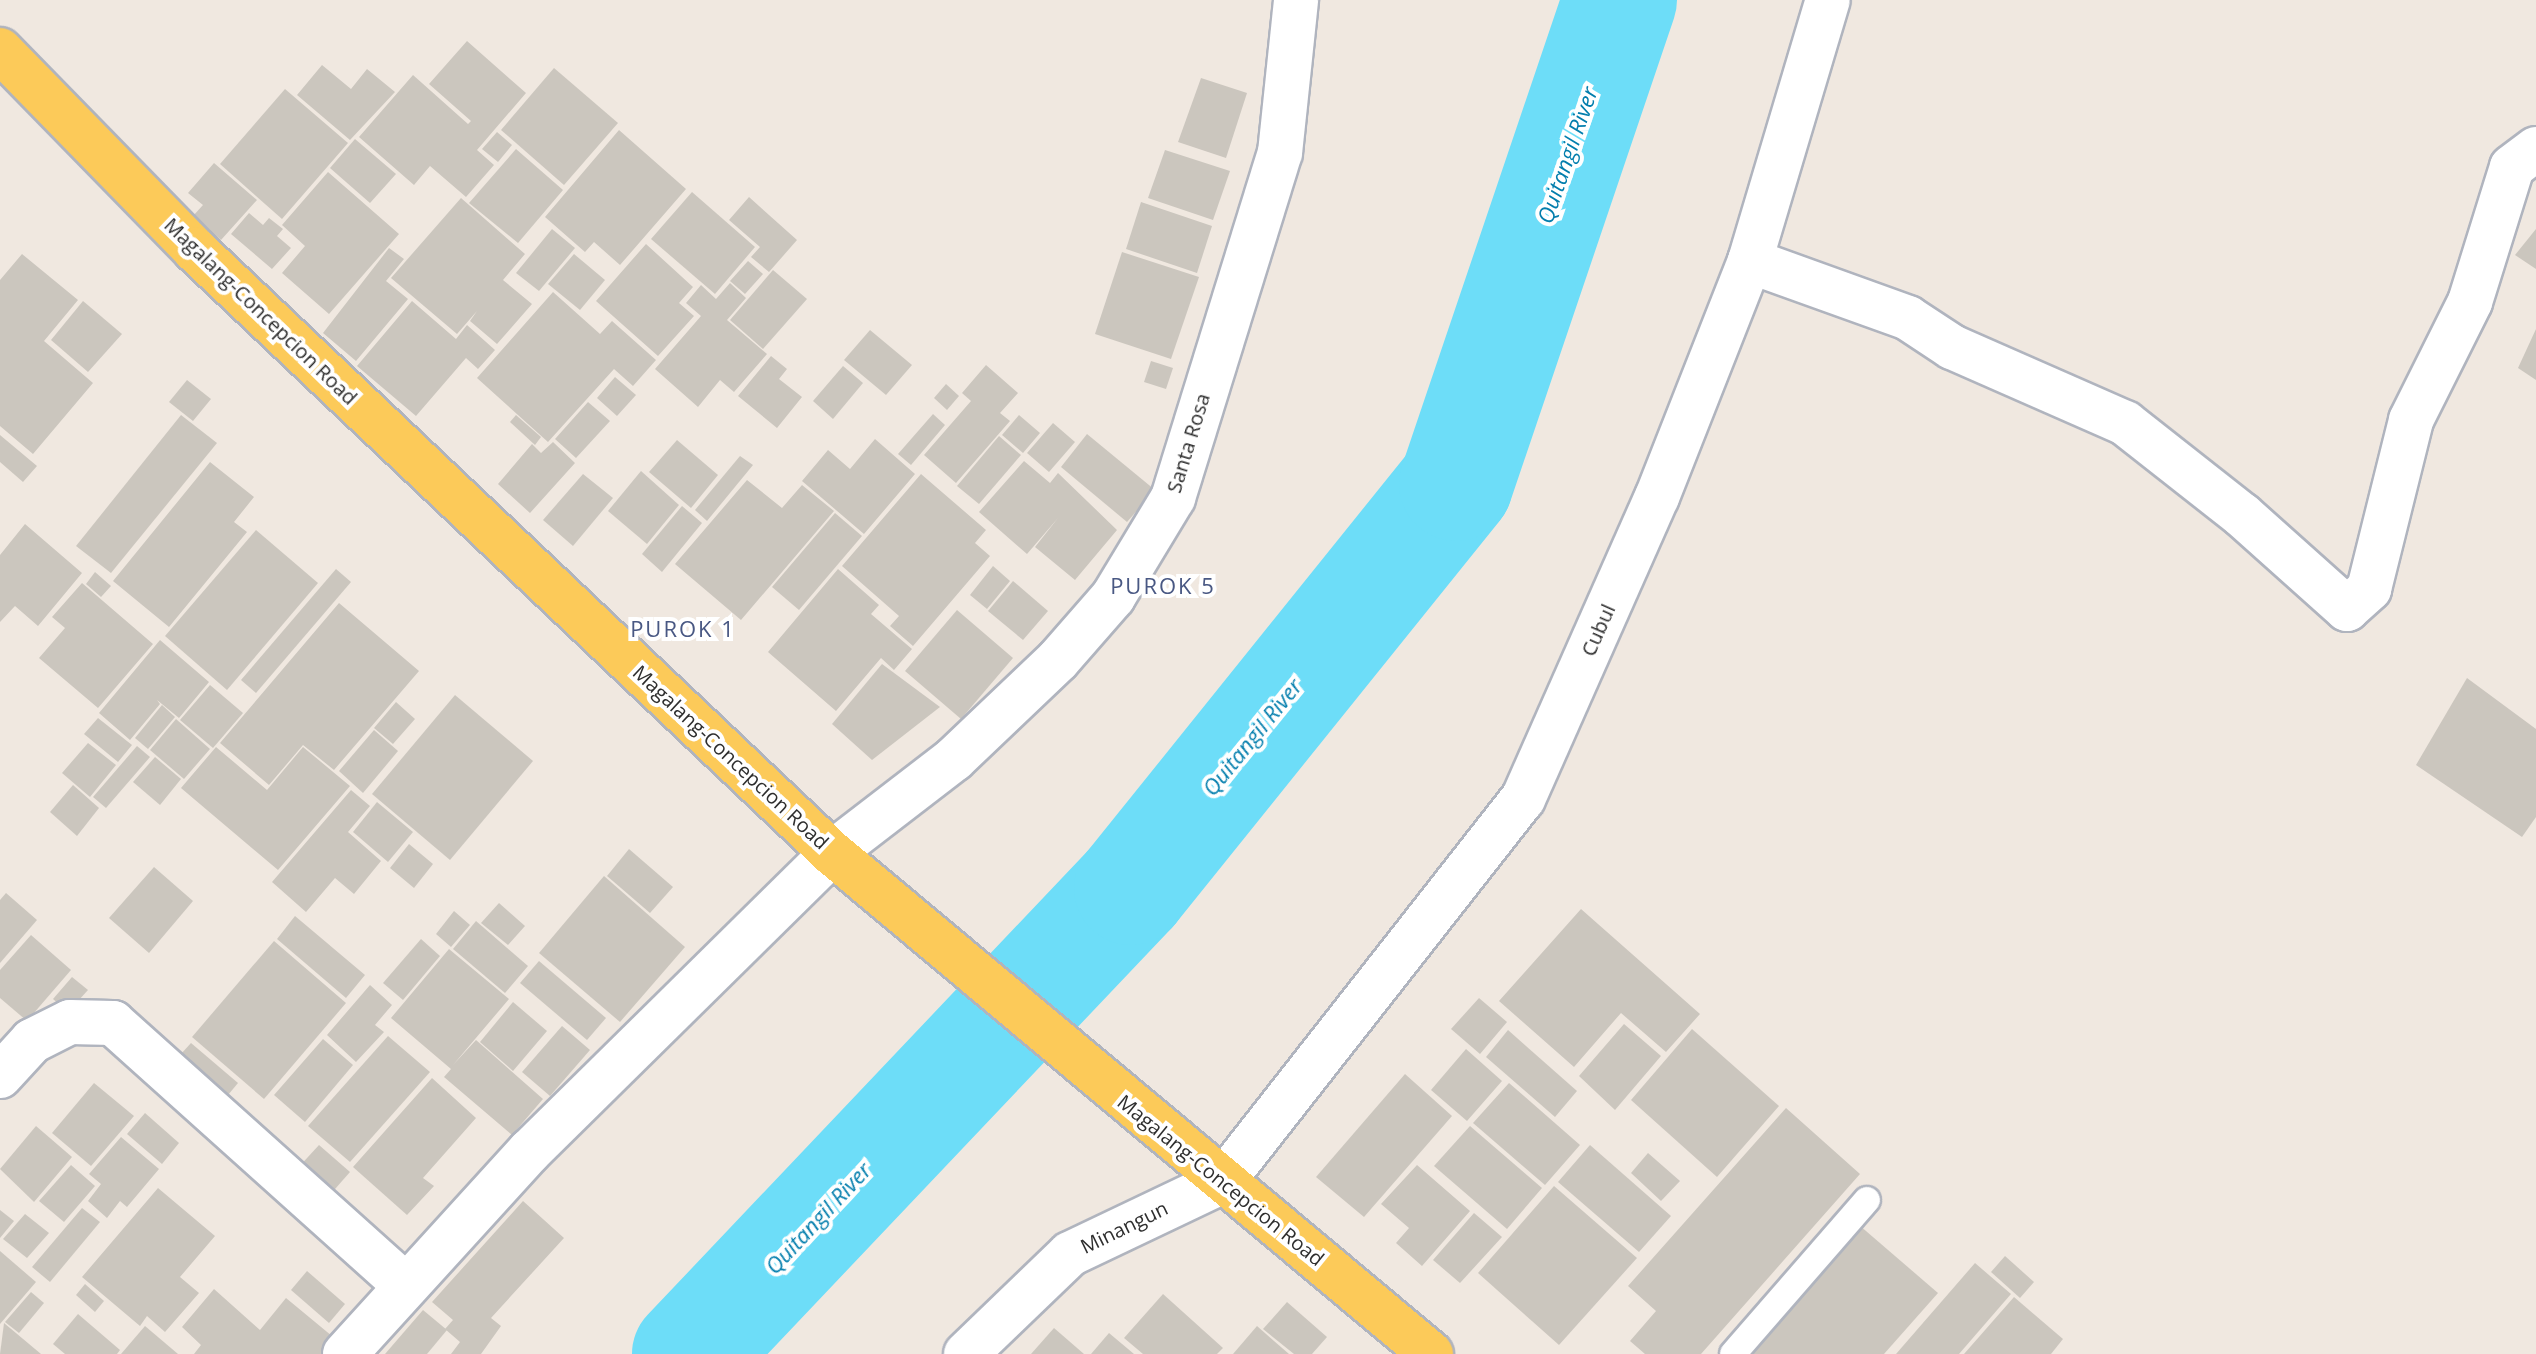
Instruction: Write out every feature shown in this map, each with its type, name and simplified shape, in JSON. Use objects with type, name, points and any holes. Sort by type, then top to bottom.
[{"type":"main road","name":"Magalang-Concepcion Road","points":[[0,50],[195,250],[832,853],[1169,1139],[1431,1354]]},
{"type":"street","name":"Santa Rosa","points":[[345,1354],[530,1151],[832,853],[954,759],[1058,660],[1113,597],[1173,498],[1280,153],[1296,0]]},
{"type":"street","name":"Cubul","points":[[1223,1181],[1523,799],[1657,497],[1750,261],[1828,0]]},
{"type":"street","points":[[1750,261],[1908,318],[1952,347],[2125,423],[2242,515],[2347,609],[2369,589],[2411,420],[2470,302],[2512,167],[2536,149]]},
{"type":"street","points":[[0,1076],[32,1041],[70,1022],[113,1023],[406,1286]]},
{"type":"street","name":"Minangun","points":[[966,1354],[1070,1254],[1223,1181]]},
{"type":"lane","points":[[1733,1354],[1867,1200]]},
{"type":"building","points":[[467,41],[526,93],[477,150],[494,165],[466,197],[430,166],[414,185],[359,137],[413,75],[468,124],[471,121],[429,84]]},
{"type":"building","points":[[322,65],[351,89],[367,69],[395,92],[350,140],[297,95]]},
{"type":"building","points":[[554,68],[618,123],[564,185],[501,130]]},
{"type":"building","points":[[1201,78],[1247,93],[1226,158],[1178,142]]},
{"type":"building","points":[[285,89],[348,143],[282,219],[220,164]]},
{"type":"building","points":[[619,130],[686,189],[620,265],[594,242],[585,252],[545,217]]},
{"type":"building","points":[[497,132],[512,145],[498,162],[482,149]]},
{"type":"building","points":[[355,139],[396,174],[370,203],[330,168]]},
{"type":"building","points":[[516,149],[563,190],[518,243],[469,203]]},
{"type":"building","points":[[1165,150],[1230,171],[1213,220],[1148,198]]},
{"type":"building","points":[[214,163],[257,200],[221,240],[193,216],[203,205],[188,193]]},
{"type":"building","points":[[328,172],[399,234],[329,314],[282,273],[305,246],[282,225]]},
{"type":"building","points":[[692,192],[755,247],[715,294],[651,239]]},
{"type":"building","points":[[749,197],[797,240],[769,272],[751,257],[760,247],[729,220]]},
{"type":"building","points":[[461,198],[525,254],[503,280],[532,304],[497,344],[470,321],[477,311],[457,334],[391,278]]},
{"type":"building","points":[[1141,202],[1212,226],[1197,273],[1126,249]]},
{"type":"building","points":[[249,213],[263,225],[269,218],[283,229],[277,236],[291,248],[272,269],[231,234]]},
{"type":"building","points":[[552,229],[575,248],[539,291],[516,273]]},
{"type":"building","points":[[2536,229],[2536,269],[2515,255]]},
{"type":"building","points":[[646,244],[693,287],[679,303],[694,316],[658,356],[596,301]]},
{"type":"building","points":[[389,248],[404,259],[386,281],[408,299],[356,361],[323,333]]},
{"type":"building","points":[[1122,252],[1199,277],[1171,359],[1095,334]]},
{"type":"building","points":[[22,254],[78,300],[44,341],[93,383],[33,454],[0,426],[0,280]]},
{"type":"building","points":[[574,254],[605,280],[580,310],[548,284]]},
{"type":"building","points":[[748,261],[763,274],[745,294],[730,281]]},
{"type":"building","points":[[773,270],[807,299],[763,349],[730,320]]},
{"type":"building","points":[[730,283],[746,298],[727,320],[767,354],[734,392],[720,380],[698,407],[655,369],[701,316],[686,303],[701,285],[716,299]]},
{"type":"building","points":[[553,292],[600,334],[612,321],[656,360],[633,386],[614,369],[548,442],[477,378]]},
{"type":"building","points":[[83,301],[122,334],[88,372],[51,340]]},
{"type":"building","points":[[412,301],[456,339],[467,325],[495,350],[478,369],[466,358],[416,416],[357,366]]},
{"type":"building","points":[[2536,329],[2536,380],[2518,368]]},
{"type":"building","points":[[870,330],[912,365],[886,395],[844,360]]},
{"type":"building","points":[[771,356],[787,369],[779,379],[802,397],[777,428],[738,396]]},
{"type":"building","points":[[1151,361],[1173,368],[1166,389],[1144,382]]},
{"type":"building","points":[[986,365],[1018,393],[1000,413],[1010,421],[956,483],[924,455],[971,401],[962,393]]},
{"type":"building","points":[[843,366],[863,383],[833,419],[813,401]]},
{"type":"building","points":[[615,377],[636,395],[617,416],[597,398]]},
{"type":"building","points":[[187,380],[211,399],[193,421],[169,402]]},
{"type":"building","points":[[946,384],[959,396],[947,410],[934,398]]},
{"type":"building","points":[[588,402],[610,421],[576,458],[555,439]]},
{"type":"building","points":[[933,414],[945,425],[911,465],[898,454]]},
{"type":"building","points":[[181,415],[217,443],[111,573],[76,546]]},
{"type":"building","points":[[516,415],[541,437],[535,445],[510,422]]},
{"type":"building","points":[[1019,415],[1040,433],[1023,453],[1002,435]]},
{"type":"building","points":[[1053,423],[1075,442],[1049,472],[1027,453]]},
{"type":"building","points":[[1087,434],[1155,490],[1127,522],[1061,467]]},
{"type":"building","points":[[0,435],[37,466],[23,482],[0,462]]},
{"type":"building","points":[[999,436],[1021,455],[979,504],[957,486]]},
{"type":"building","points":[[875,439],[915,474],[864,534],[802,481],[828,450],[850,469]]},
{"type":"building","points":[[677,440],[718,475],[691,508],[649,472]]},
{"type":"building","points":[[553,442],[575,463],[530,513],[498,484],[532,444],[541,453]]},
{"type":"building","points":[[740,456],[753,465],[707,521],[695,510]]},
{"type":"building","points":[[1024,461],[1050,483],[1058,473],[1117,530],[1075,580],[1035,547],[1058,518],[1027,554],[979,512]]},
{"type":"building","points":[[210,462],[254,497],[234,522],[247,532],[169,627],[113,581]]},
{"type":"building","points":[[641,471],[679,505],[647,544],[608,511]]},
{"type":"building","points":[[583,474],[613,498],[573,546],[543,520]]},
{"type":"building","points":[[921,474],[986,530],[975,543],[990,556],[913,646],[890,626],[899,616],[842,566]]},
{"type":"building","points":[[747,480],[782,508],[802,485],[834,511],[741,620],[675,564]]},
{"type":"building","points":[[682,506],[702,523],[662,572],[642,554]]},
{"type":"building","points":[[835,513],[862,536],[799,610],[772,587]]},
{"type":"building","points":[[25,524],[82,573],[38,626],[15,606],[0,622],[0,555]]},
{"type":"building","points":[[256,530],[318,583],[227,690],[165,636]]},
{"type":"building","points":[[993,566],[1010,581],[987,609],[970,595]]},
{"type":"building","points":[[336,569],[351,582],[256,693],[241,680]]},
{"type":"building","points":[[838,569],[879,605],[871,614],[912,649],[894,670],[881,658],[836,711],[768,652]]},
{"type":"building","points":[[95,572],[111,586],[101,597],[86,584]]},
{"type":"building","points":[[1013,581],[1048,611],[1023,640],[988,611]]},
{"type":"building","points":[[82,583],[153,644],[98,708],[39,658],[65,628],[52,617]]},
{"type":"building","points":[[339,603],[419,671],[334,770],[303,745],[269,785],[220,743]]},
{"type":"building","points":[[957,610],[1013,658],[961,719],[905,671]]},
{"type":"building","points":[[160,640],[209,682],[179,718],[157,700],[160,704],[130,740],[99,713]]},
{"type":"building","points":[[882,664],[940,707],[872,760],[832,724]]},
{"type":"building","points":[[2467,678],[2536,729],[2536,817],[2522,837],[2416,765]]},
{"type":"building","points":[[210,685],[243,713],[213,748],[180,720]]},
{"type":"building","points":[[455,695],[533,761],[450,860],[372,794]]},
{"type":"building","points":[[396,702],[415,719],[393,744],[374,728]]},
{"type":"building","points":[[162,705],[175,717],[148,749],[135,738]]},
{"type":"building","points":[[98,718],[132,745],[118,762],[84,734]]},
{"type":"building","points":[[176,719],[210,749],[184,779],[150,750]]},
{"type":"building","points":[[374,730],[398,751],[363,793],[339,771]]},
{"type":"building","points":[[88,743],[116,765],[90,797],[62,773]]},
{"type":"building","points":[[137,746],[150,757],[106,808],[93,797]]},
{"type":"building","points":[[216,747],[267,790],[303,747],[350,786],[278,870],[181,788]]},
{"type":"building","points":[[155,757],[181,779],[160,805],[133,782]]},
{"type":"building","points":[[73,785],[99,808],[77,836],[50,812]]},
{"type":"building","points":[[351,790],[370,806],[348,832],[381,861],[354,894],[335,878],[306,912],[272,882]]},
{"type":"building","points":[[377,802],[413,832],[388,862],[353,832]]},
{"type":"building","points":[[409,844],[433,864],[414,888],[390,868]]},
{"type":"building","points":[[629,849],[673,887],[650,913],[607,876]]},
{"type":"building","points":[[154,867],[193,901],[149,953],[109,918]]},
{"type":"building","points":[[604,876],[685,947],[620,1022],[539,953]]},
{"type":"building","points":[[6,893],[37,920],[0,963],[0,900]]},
{"type":"building","points":[[499,903],[525,926],[508,945],[481,923]]},
{"type":"building","points":[[1581,909],[1700,1014],[1666,1052],[1621,1013],[1574,1067],[1499,1001]]},
{"type":"building","points":[[454,911],[470,925],[451,947],[436,934]]},
{"type":"building","points":[[295,916],[365,975],[346,998],[277,939]]},
{"type":"building","points":[[476,921],[528,966],[505,993],[453,949]]},
{"type":"building","points":[[31,935],[71,970],[27,1021],[0,998],[0,970]]},
{"type":"building","points":[[421,939],[440,956],[403,1000],[383,983]]},
{"type":"building","points":[[274,941],[346,1003],[264,1099],[192,1037]]},
{"type":"building","points":[[449,949],[509,999],[453,1065],[476,1040],[543,1099],[512,1135],[444,1077],[451,1069],[391,1018]]},
{"type":"building","points":[[539,961],[606,1018],[587,1040],[520,983]]},
{"type":"building","points":[[72,977],[88,990],[68,1012],[53,999]]},
{"type":"building","points":[[370,985],[392,1005],[375,1025],[384,1032],[356,1062],[327,1035]]},
{"type":"building","points":[[1479,998],[1507,1022],[1480,1054],[1451,1029]]},
{"type":"building","points":[[513,1002],[547,1031],[513,1071],[480,1042]]},
{"type":"building","points":[[1624,1024],[1661,1056],[1615,1110],[1579,1076]]},
{"type":"building","points":[[562,1026],[590,1050],[550,1096],[522,1072]]},
{"type":"building","points":[[1692,1029],[1779,1106],[1717,1177],[1631,1100]]},
{"type":"building","points":[[1508,1030],[1577,1091],[1555,1117],[1486,1057]]},
{"type":"building","points":[[388,1036],[430,1072],[350,1162],[308,1126]]},
{"type":"building","points":[[323,1039],[353,1065],[305,1122],[274,1095]]},
{"type":"building","points":[[191,1043],[238,1083],[218,1107],[170,1066]]},
{"type":"building","points":[[1466,1049],[1502,1081],[1467,1121],[1431,1090]]},
{"type":"building","points":[[1405,1074],[1452,1116],[1364,1217],[1316,1177]]},
{"type":"building","points":[[432,1078],[476,1118],[423,1178],[434,1186],[407,1215],[353,1167]]},
{"type":"building","points":[[94,1083],[134,1116],[91,1166],[52,1133]]},
{"type":"building","points":[[1509,1083],[1580,1145],[1545,1185],[1473,1123]]},
{"type":"building","points":[[1786,1108],[1860,1174],[1701,1354],[1645,1354],[1630,1341],[1656,1311],[1628,1286]]},
{"type":"building","points":[[145,1113],[179,1143],[162,1164],[127,1134]]},
{"type":"building","points":[[36,1126],[72,1157],[34,1202],[0,1169]]},
{"type":"building","points":[[1470,1126],[1542,1188],[1507,1229],[1434,1166]]},
{"type":"building","points":[[121,1137],[159,1169],[127,1207],[120,1201],[107,1218],[88,1201],[101,1184],[89,1174]]},
{"type":"building","points":[[319,1145],[350,1172],[328,1197],[296,1170]]},
{"type":"building","points":[[1590,1145],[1671,1216],[1639,1252],[1558,1182]]},
{"type":"building","points":[[1648,1153],[1680,1181],[1661,1201],[1631,1173]]},
{"type":"building","points":[[71,1165],[95,1186],[64,1222],[39,1201]]},
{"type":"building","points":[[1417,1165],[1470,1211],[1422,1266],[1396,1243],[1409,1228],[1381,1204]]},
{"type":"building","points":[[1554,1186],[1637,1258],[1559,1345],[1478,1273]]},
{"type":"building","points":[[158,1188],[215,1236],[180,1277],[199,1293],[165,1332],[147,1316],[140,1326],[82,1277]]},
{"type":"building","points":[[523,1201],[564,1238],[491,1318],[501,1326],[481,1354],[451,1354],[460,1342],[445,1329],[453,1320],[432,1302]]},
{"type":"building","points":[[82,1208],[100,1222],[50,1282],[32,1267]]},
{"type":"building","points":[[0,1210],[14,1221],[0,1238]]},
{"type":"building","points":[[1474,1213],[1502,1237],[1460,1283],[1433,1260]]},
{"type":"building","points":[[25,1214],[49,1233],[27,1258],[3,1239]]},
{"type":"building","points":[[1859,1225],[1938,1293],[1884,1354],[1746,1354]]},
{"type":"building","points":[[0,1251],[36,1282],[0,1324]]},
{"type":"building","points":[[2005,1256],[2034,1282],[2020,1298],[1991,1272]]},
{"type":"building","points":[[1975,1263],[2011,1294],[1959,1354],[1896,1354]]},
{"type":"building","points":[[307,1271],[345,1304],[329,1323],[291,1290]]},
{"type":"building","points":[[85,1284],[104,1301],[95,1312],[76,1295]]},
{"type":"building","points":[[214,1289],[260,1330],[286,1298],[338,1341],[327,1354],[194,1354],[201,1345],[182,1327]]},
{"type":"building","points":[[31,1292],[44,1303],[19,1333],[5,1322]]},
{"type":"building","points":[[1163,1294],[1223,1348],[1217,1354],[1143,1354],[1124,1338]]},
{"type":"building","points":[[2014,1297],[2063,1339],[2051,1354],[1964,1354]]},
{"type":"building","points":[[1287,1302],[1327,1337],[1312,1354],[1294,1354],[1263,1329]]},
{"type":"building","points":[[423,1310],[447,1330],[427,1354],[385,1354]]},
{"type":"building","points":[[78,1314],[120,1350],[117,1354],[65,1354],[53,1344]]},
{"type":"building","points":[[4,1323],[41,1354],[0,1354]]},
{"type":"building","points":[[145,1326],[178,1354],[121,1354]]},
{"type":"building","points":[[1257,1326],[1289,1354],[1233,1354]]},
{"type":"building","points":[[1054,1328],[1084,1354],[1031,1354]]},
{"type":"building","points":[[1109,1333],[1134,1354],[1091,1354]]},
{"type":"waterway","name":"Quitangil River","points":[[689,1354],[1131,888],[1456,484],[1620,0]]},
{"type":"district","name":"PUROK 5","points":[[1163,586]]},
{"type":"district","name":"PUROK 1","points":[[683,629]]}]
